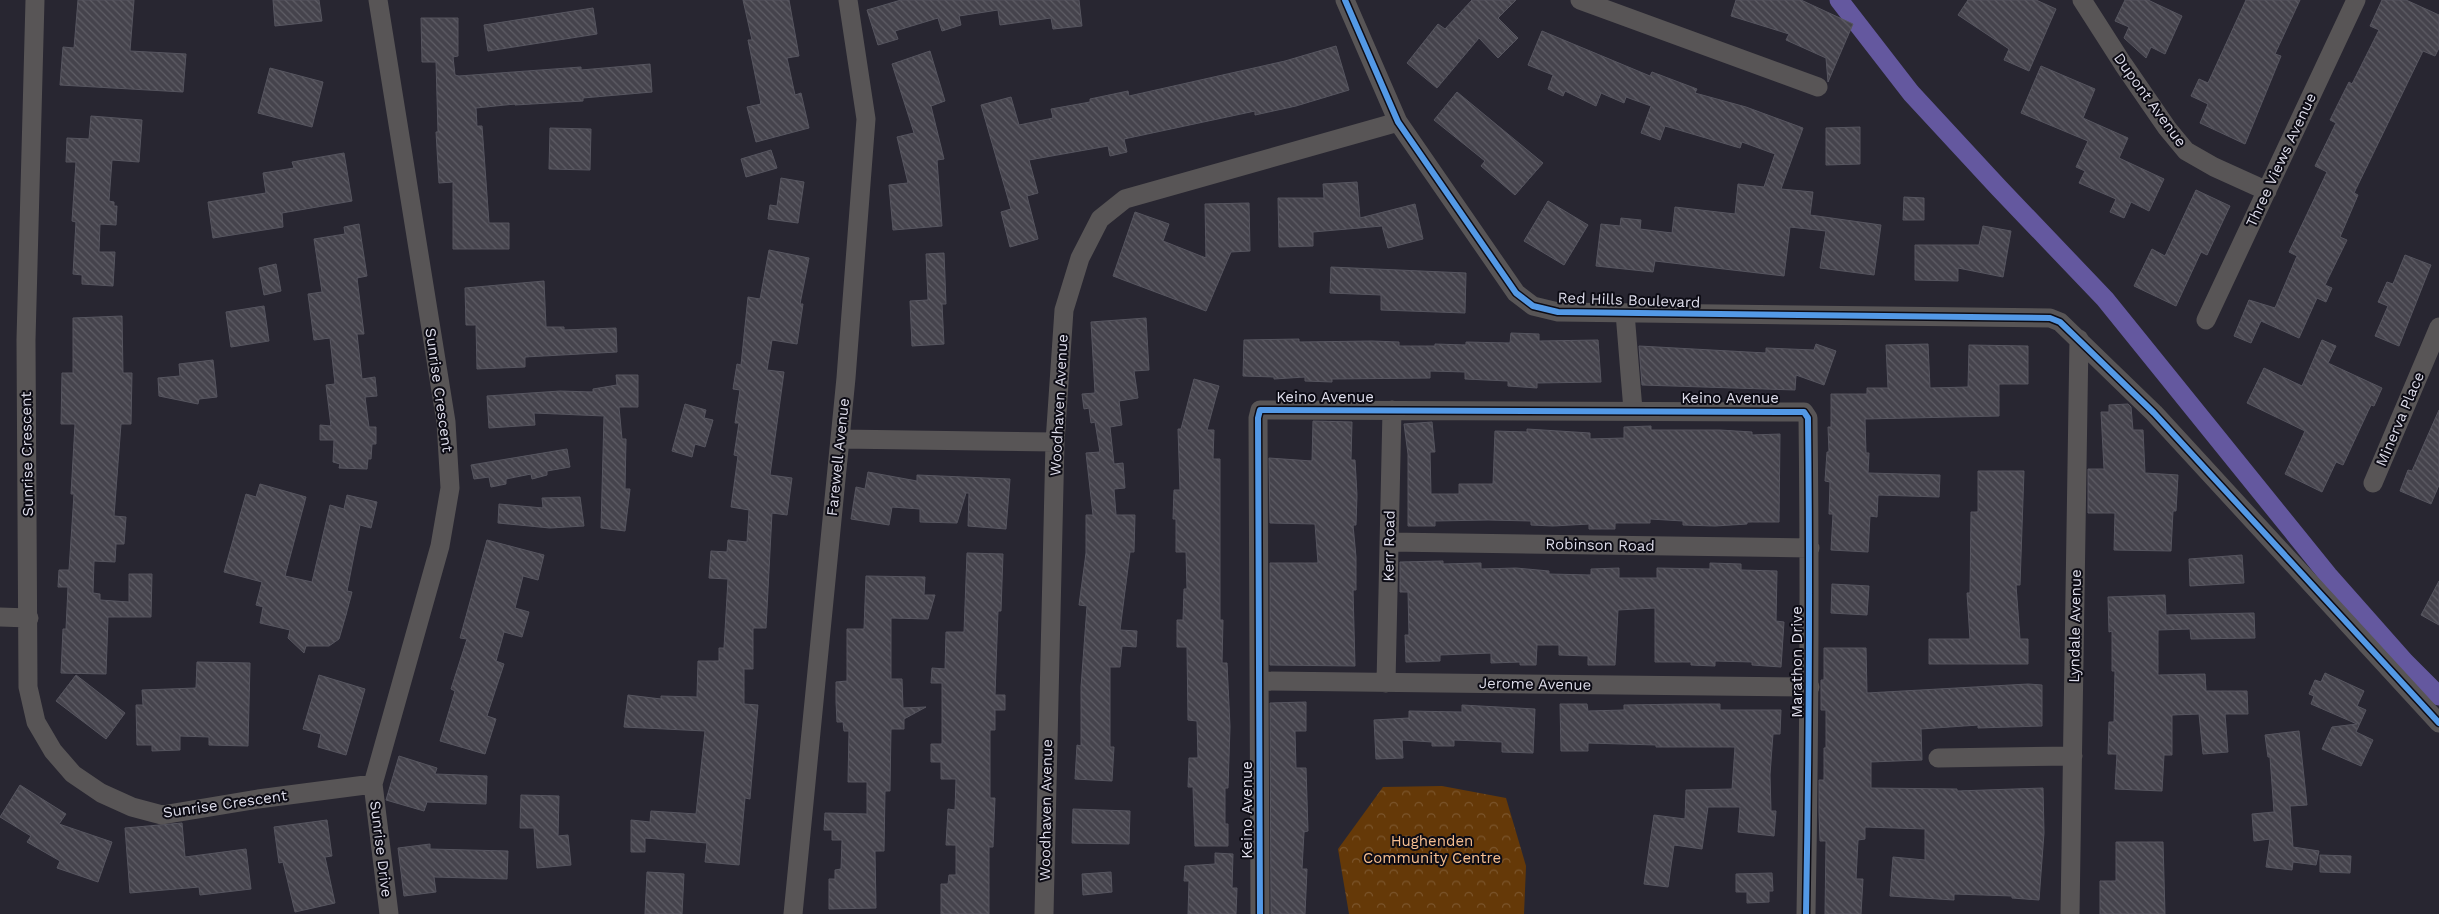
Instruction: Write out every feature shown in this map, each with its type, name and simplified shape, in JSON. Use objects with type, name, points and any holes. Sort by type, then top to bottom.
[{"type":"street","name":"Sunrise Crescent","points":[[35,0],[26,340],[28,687],[36,722],[54,751],[73,774],[101,793],[132,807],[162,815],[258,799],[373,784],[440,546],[450,488],[446,422],[378,0]]},
{"type":"street","name":"Farewell Avenue","points":[[793,914],[840,439],[866,119],[848,0]]},
{"type":"street","name":"Red Hills Boulevard","points":[[1345,0],[1398,122],[1516,292],[1533,306],[1558,312],[2050,318],[2060,322],[2154,413],[2439,723]]},
{"type":"street","points":[[1580,0],[1818,87]]},
{"type":"street","name":"Dupont Avenue","points":[[2082,0],[2167,128],[2186,151],[2214,167],[2267,191]]},
{"type":"street","name":"Three Views Avenue","points":[[2206,320],[2356,0]]},
{"type":"street","name":"Woodhaven Avenue","points":[[1044,914],[1055,442],[1064,310],[1080,258],[1100,219],[1125,199],[1398,122]]},
{"type":"street","points":[[1625,313],[1633,410]]},
{"type":"street","name":"Minerva Place","points":[[2373,483],[2439,327]]},
{"type":"street","name":"Lyndale Avenue","points":[[2070,914],[2079,339]]},
{"type":"street","name":"Keino Avenue","points":[[1260,914],[1258,418],[1260,410],[1804,412]]},
{"type":"street","name":"Kerr Road","points":[[1386,683],[1392,410]]},
{"type":"street","name":"Marathon Drive","points":[[1804,412],[1808,418],[1810,548],[1810,687],[1806,914]]},
{"type":"street","points":[[840,439],[1055,442]]},
{"type":"street","name":"Robinson Road","points":[[1389,542],[1810,548]]},
{"type":"street","points":[[0,616],[29,618]]},
{"type":"street","name":"Jerome Avenue","points":[[1259,681],[1810,687]]},
{"type":"street","points":[[1938,758],[2073,756]]},
{"type":"street","name":"Sunrise Drive","points":[[373,784],[389,914]]},
{"type":"green space","name":"Hughenden Community Centre","points":[[1442,786],[1506,798],[1526,866],[1524,914],[1349,914],[1338,849],[1383,787]]},
{"type":"building","points":[[78,0],[134,0],[130,51],[186,54],[183,92],[60,85],[63,47],[74,48]]},
{"type":"building","points":[[273,0],[319,0],[322,21],[275,26]]},
{"type":"building","points":[[743,0],[789,0],[799,56],[787,58],[795,95],[801,93],[809,128],[756,142],[747,107],[761,104],[748,40],[752,40]]},
{"type":"building","points":[[901,0],[1079,0],[1082,26],[1053,29],[1051,18],[1000,25],[998,10],[959,16],[961,25],[942,31],[938,18],[895,31],[898,39],[878,45],[867,10]]},
{"type":"building","points":[[1472,0],[1516,0],[1498,18],[1518,38],[1498,58],[1479,38],[1437,88],[1407,63],[1438,24],[1445,29]]},
{"type":"building","points":[[1736,0],[1801,0],[1853,24],[1828,82],[1826,58],[1786,40],[1789,34],[1731,16]]},
{"type":"building","points":[[1968,0],[2036,0],[2056,9],[2029,71],[2004,60],[2009,49],[1958,15]]},
{"type":"building","points":[[2125,0],[2148,0],[2182,16],[2165,54],[2151,47],[2146,58],[2124,38],[2129,27],[2115,21]]},
{"type":"building","points":[[2246,0],[2300,0],[2275,54],[2281,56],[2245,144],[2200,123],[2208,104],[2191,96],[2199,79],[2208,83]]},
{"type":"building","points":[[2382,0],[2406,0],[2439,15],[2439,48],[2435,56],[2423,51],[2354,193],[2358,195],[2340,237],[2347,240],[2325,285],[2332,288],[2326,302],[2317,298],[2299,338],[2261,321],[2251,343],[2234,336],[2249,300],[2275,308],[2297,256],[2289,252],[2327,172],[2315,166],[2336,123],[2330,120],[2349,82],[2352,84],[2379,30],[2370,26]]},
{"type":"building","points":[[593,8],[597,34],[488,51],[484,25]]},
{"type":"building","points":[[421,18],[458,18],[458,56],[453,57],[455,75],[459,76],[581,67],[581,70],[650,64],[652,92],[583,98],[583,101],[476,108],[477,126],[482,126],[489,223],[509,223],[509,249],[453,249],[453,182],[439,183],[436,132],[438,132],[436,62],[422,62]]},
{"type":"building","points":[[1542,31],[1650,76],[1652,72],[1697,89],[1695,93],[1746,107],[1803,128],[1781,189],[1813,192],[1810,215],[1881,225],[1874,275],[1820,268],[1826,231],[1790,227],[1784,276],[1655,261],[1653,272],[1596,266],[1601,224],[1620,226],[1621,218],[1641,220],[1640,229],[1672,233],[1675,207],[1735,214],[1738,184],[1764,187],[1775,154],[1742,142],[1740,148],[1665,126],[1660,140],[1641,133],[1651,106],[1626,97],[1624,103],[1601,93],[1596,106],[1565,91],[1563,96],[1548,89],[1553,75],[1528,65]]},
{"type":"building","points":[[1336,46],[1349,90],[1296,106],[1255,115],[1255,111],[1124,139],[1127,152],[1110,156],[1108,146],[1029,160],[1038,193],[1027,196],[1038,239],[1010,247],[1001,212],[1011,209],[981,105],[1011,97],[1019,125],[1053,118],[1051,109],[1090,102],[1090,99],[1128,91],[1129,96],[1285,61]]},
{"type":"building","points":[[930,51],[945,101],[931,106],[944,159],[937,160],[942,226],[893,230],[889,185],[908,183],[897,137],[914,133],[892,64]]},
{"type":"building","points":[[2041,66],[2095,89],[2083,118],[2128,138],[2119,158],[2164,179],[2149,211],[2131,202],[2124,218],[2110,212],[2116,199],[2079,183],[2085,171],[2076,167],[2088,141],[2021,113]]},
{"type":"building","points":[[270,68],[323,82],[312,127],[258,113]]},
{"type":"building","points":[[1457,92],[1543,163],[1515,195],[1481,166],[1485,161],[1434,120]]},
{"type":"building","points":[[91,116],[142,120],[139,162],[112,160],[109,201],[114,202],[114,206],[117,206],[116,225],[100,224],[99,252],[115,252],[113,286],[82,284],[82,275],[73,274],[76,222],[72,221],[76,162],[66,162],[67,138],[89,139]]},
{"type":"building","points":[[1860,127],[1860,164],[1826,165],[1826,128]]},
{"type":"building","points":[[550,128],[591,129],[590,170],[549,169]]},
{"type":"building","points":[[771,150],[777,168],[746,177],[741,159]]},
{"type":"building","points":[[344,153],[352,201],[282,213],[283,227],[213,238],[208,202],[266,193],[263,173],[294,168],[292,162]]},
{"type":"building","points":[[781,178],[804,182],[798,223],[768,219],[770,205],[777,206]]},
{"type":"building","points":[[1357,182],[1360,218],[1415,204],[1423,239],[1388,248],[1382,226],[1313,232],[1313,246],[1279,247],[1278,198],[1324,198],[1323,184]]},
{"type":"building","points":[[2196,190],[2230,206],[2207,255],[2201,252],[2176,306],[2134,286],[2152,249],[2165,256]]},
{"type":"building","points":[[1904,197],[1924,198],[1924,220],[1903,220]]},
{"type":"building","points":[[1548,201],[1588,225],[1564,265],[1524,241]]},
{"type":"building","points":[[1249,203],[1250,251],[1231,252],[1206,311],[1113,276],[1135,212],[1169,224],[1163,241],[1206,258],[1205,204]]},
{"type":"building","points":[[359,224],[367,276],[357,278],[364,334],[357,334],[362,379],[375,377],[377,396],[365,397],[369,427],[376,427],[376,444],[372,444],[371,459],[368,459],[367,469],[339,468],[340,464],[333,462],[334,440],[320,440],[320,425],[331,426],[326,385],[335,384],[330,338],[314,340],[308,294],[322,292],[314,239],[345,234],[344,227]]},
{"type":"building","points":[[1983,226],[2011,231],[2003,277],[1958,268],[1958,281],[1915,280],[1915,245],[1979,245]]},
{"type":"building","points":[[769,250],[809,258],[800,304],[803,304],[797,344],[772,340],[767,370],[784,372],[770,475],[792,478],[787,515],[772,513],[766,628],[753,628],[753,669],[744,669],[744,704],[758,705],[750,799],[745,798],[739,865],[705,862],[707,843],[645,838],[645,852],[631,852],[631,820],[650,822],[651,811],[696,814],[705,731],[624,727],[628,695],[661,699],[661,696],[697,697],[698,661],[719,661],[719,648],[724,648],[728,579],[709,578],[711,551],[727,552],[728,540],[747,542],[749,510],[731,507],[738,456],[734,455],[739,423],[735,423],[740,390],[733,389],[737,364],[741,365],[748,297],[760,299]]},
{"type":"building","points":[[944,253],[946,304],[942,304],[944,344],[912,346],[910,301],[928,300],[926,254]]},
{"type":"building","points":[[2405,255],[2431,265],[2399,346],[2375,336],[2388,306],[2378,302],[2387,282],[2393,284]]},
{"type":"building","points":[[276,264],[281,291],[264,295],[259,268]]},
{"type":"building","points":[[1331,267],[1466,273],[1465,313],[1381,310],[1381,295],[1330,293]]},
{"type":"building","points":[[544,281],[546,327],[564,327],[564,330],[616,328],[617,352],[525,357],[525,367],[477,369],[476,325],[466,325],[465,288]]},
{"type":"building","points":[[264,306],[269,341],[231,347],[226,312]]},
{"type":"building","points":[[122,316],[123,373],[132,373],[131,424],[121,424],[114,516],[126,517],[124,544],[116,544],[115,562],[94,561],[93,593],[100,594],[100,600],[129,602],[129,574],[152,574],[151,617],[108,617],[106,674],[61,673],[63,629],[66,629],[68,587],[58,587],[59,570],[69,570],[74,494],[71,494],[75,424],[61,424],[62,373],[73,373],[73,318]]},
{"type":"building","points":[[1146,318],[1149,370],[1134,371],[1138,398],[1119,401],[1122,425],[1110,427],[1114,464],[1123,463],[1125,488],[1114,489],[1116,515],[1135,515],[1134,552],[1130,552],[1120,630],[1137,631],[1136,647],[1122,646],[1120,667],[1110,667],[1110,747],[1114,747],[1112,781],[1075,779],[1077,745],[1081,746],[1081,687],[1087,606],[1079,605],[1086,553],[1086,515],[1093,515],[1086,453],[1100,452],[1095,422],[1091,423],[1089,408],[1084,409],[1082,394],[1095,393],[1091,322]]},
{"type":"building","points":[[1511,333],[1539,334],[1539,341],[1598,340],[1601,382],[1537,383],[1537,388],[1508,386],[1508,381],[1465,379],[1465,372],[1430,371],[1430,378],[1332,379],[1332,382],[1305,381],[1305,377],[1274,379],[1274,377],[1243,376],[1244,340],[1299,339],[1299,342],[1372,341],[1399,342],[1399,346],[1435,346],[1435,344],[1466,345],[1466,342],[1510,343]]},
{"type":"building","points":[[2322,340],[2336,346],[2328,363],[2382,388],[2374,406],[2371,405],[2343,465],[2336,462],[2322,492],[2285,474],[2305,431],[2247,403],[2264,368],[2302,386]]},
{"type":"building","points":[[1816,344],[1836,351],[1824,385],[1796,375],[1795,390],[1642,385],[1639,346],[1766,353],[1766,348],[1814,350]]},
{"type":"building","points":[[1928,344],[1930,388],[1968,387],[1969,345],[2028,346],[2028,384],[1999,384],[1999,416],[1865,419],[1866,453],[1869,453],[1868,473],[1940,475],[1939,497],[1878,495],[1877,517],[1870,516],[1868,552],[1831,550],[1833,514],[1829,514],[1830,482],[1825,481],[1827,452],[1829,452],[1828,427],[1831,427],[1831,394],[1867,394],[1867,388],[1888,388],[1886,345]]},
{"type":"building","points":[[213,360],[217,397],[199,399],[198,404],[159,396],[158,378],[180,376],[179,364]]},
{"type":"building","points":[[616,375],[638,375],[638,407],[619,407],[622,439],[626,439],[625,489],[630,489],[625,531],[601,528],[604,416],[534,413],[535,425],[489,428],[487,396],[560,391],[593,392],[593,389],[617,385]]},
{"type":"building","points":[[1194,379],[1219,386],[1207,430],[1214,430],[1213,459],[1220,459],[1220,620],[1223,620],[1222,663],[1227,663],[1230,727],[1228,788],[1225,788],[1225,824],[1228,824],[1228,846],[1195,846],[1193,787],[1188,787],[1189,758],[1198,758],[1197,721],[1188,720],[1187,647],[1177,647],[1177,620],[1183,620],[1184,589],[1187,589],[1186,552],[1176,552],[1176,519],[1173,519],[1174,490],[1180,490],[1178,429],[1181,429]]},
{"type":"building","points":[[685,404],[706,410],[704,418],[713,420],[705,447],[695,444],[692,457],[672,451]]},
{"type":"building","points":[[2128,404],[2131,407],[2133,430],[2143,430],[2145,473],[2178,475],[2176,511],[2173,511],[2171,551],[2114,550],[2115,513],[2088,513],[2088,469],[2104,469],[2101,412],[2109,412],[2109,405]]},
{"type":"building","points":[[2439,410],[2439,485],[2431,504],[2400,491],[2408,470],[2412,471]]},
{"type":"building","points":[[1313,421],[1352,422],[1351,460],[1355,460],[1357,495],[1356,525],[1353,525],[1356,557],[1356,590],[1353,590],[1355,666],[1270,665],[1270,563],[1318,563],[1315,524],[1270,523],[1269,458],[1312,461]]},
{"type":"building","points":[[1432,422],[1435,452],[1430,452],[1431,494],[1459,494],[1459,484],[1493,484],[1495,431],[1527,432],[1527,429],[1590,433],[1590,439],[1624,438],[1624,427],[1651,426],[1651,430],[1720,430],[1752,432],[1752,435],[1780,434],[1779,522],[1747,522],[1747,524],[1715,526],[1683,525],[1683,521],[1650,519],[1650,523],[1615,523],[1615,529],[1589,529],[1589,524],[1553,526],[1531,525],[1531,521],[1488,520],[1435,521],[1435,526],[1408,526],[1408,454],[1404,424]]},
{"type":"building","points":[[567,449],[570,467],[547,471],[547,475],[532,479],[531,474],[506,479],[506,484],[491,487],[489,477],[474,479],[471,465]]},
{"type":"building","points":[[1978,471],[2024,471],[2020,585],[2016,585],[2020,639],[2028,639],[2028,664],[1929,664],[1929,639],[1970,639],[1967,593],[1970,593],[1971,512],[1978,512]]},
{"type":"building","points":[[868,472],[917,481],[917,475],[1010,479],[1006,529],[968,526],[969,493],[966,493],[957,523],[920,522],[920,509],[892,507],[889,525],[851,519],[856,487],[865,489]]},
{"type":"building","points":[[260,484],[306,497],[285,576],[312,582],[330,505],[344,509],[347,495],[377,502],[371,528],[360,525],[347,591],[352,592],[339,639],[329,646],[306,646],[304,653],[288,638],[290,630],[260,623],[263,607],[256,605],[262,582],[224,572],[246,494],[256,497]]},
{"type":"building","points":[[580,497],[584,526],[550,528],[498,523],[499,504],[543,508],[542,498]]},
{"type":"building","points":[[487,540],[544,555],[538,580],[523,576],[515,608],[529,612],[522,637],[504,632],[496,661],[504,664],[487,716],[496,719],[485,754],[440,741],[455,691],[451,689],[467,639],[460,638]]},
{"type":"building","points":[[967,553],[1003,554],[1001,611],[998,611],[995,695],[1005,695],[1005,710],[995,710],[995,730],[990,730],[990,798],[995,798],[993,847],[989,847],[989,914],[941,914],[941,884],[948,884],[949,875],[956,875],[956,845],[946,845],[948,809],[955,810],[956,779],[941,779],[941,762],[931,762],[931,744],[942,744],[942,683],[931,683],[932,668],[945,669],[946,632],[964,632]]},
{"type":"building","points":[[2242,555],[2244,583],[2190,586],[2189,559]]},
{"type":"building","points":[[1443,561],[1443,564],[1481,563],[1481,569],[1516,568],[1549,571],[1549,574],[1591,575],[1591,569],[1619,568],[1619,578],[1657,578],[1657,568],[1710,569],[1710,563],[1741,564],[1741,570],[1777,571],[1776,621],[1784,622],[1781,667],[1752,665],[1752,662],[1715,661],[1715,666],[1691,665],[1691,662],[1655,662],[1655,608],[1618,610],[1615,665],[1588,665],[1588,656],[1559,655],[1559,645],[1537,645],[1536,665],[1520,665],[1520,662],[1491,663],[1491,653],[1440,655],[1440,661],[1406,662],[1405,635],[1409,635],[1408,592],[1400,592],[1400,562]]},
{"type":"building","points":[[866,576],[925,577],[924,595],[935,595],[928,619],[891,618],[891,679],[902,679],[903,708],[926,707],[904,719],[904,729],[891,729],[890,791],[885,791],[884,851],[875,851],[876,908],[829,909],[829,879],[835,879],[835,870],[841,869],[842,840],[832,840],[832,830],[824,830],[825,813],[867,814],[867,782],[848,782],[849,731],[844,731],[843,722],[837,722],[836,702],[836,682],[847,681],[847,629],[864,629]]},
{"type":"building","points":[[2439,581],[2439,625],[2421,615]]},
{"type":"building","points":[[1832,584],[1869,586],[1867,615],[1831,613]]},
{"type":"building","points":[[2165,595],[2166,615],[2254,613],[2255,638],[2191,639],[2190,629],[2158,630],[2158,675],[2205,674],[2206,691],[2247,691],[2248,714],[2225,714],[2228,752],[2203,754],[2199,714],[2172,715],[2172,755],[2164,755],[2162,791],[2115,789],[2117,754],[2108,754],[2109,722],[2114,722],[2115,671],[2112,671],[2112,631],[2109,632],[2108,597]]},
{"type":"building","points":[[1824,648],[1866,648],[1867,693],[2028,684],[2042,685],[2042,726],[1978,728],[1978,725],[1921,729],[1922,760],[1871,762],[1871,788],[1957,789],[1957,791],[2043,788],[2044,833],[2039,900],[2012,898],[2012,896],[1954,894],[1954,900],[1890,896],[1893,857],[1925,860],[1925,829],[1865,827],[1865,839],[1858,840],[1856,879],[1863,879],[1861,914],[1825,914],[1826,841],[1820,841],[1819,812],[1819,780],[1824,780],[1824,748],[1826,748],[1826,710],[1821,710],[1821,680],[1824,680]]},
{"type":"building","points":[[197,662],[250,663],[248,746],[209,745],[209,737],[180,736],[180,750],[152,751],[152,745],[137,745],[136,705],[143,705],[142,690],[196,688]]},
{"type":"building","points":[[2325,673],[2364,691],[2357,706],[2366,710],[2356,732],[2373,740],[2361,766],[2322,749],[2332,727],[2357,724],[2311,704],[2314,696],[2309,694],[2315,680],[2321,682]]},
{"type":"building","points":[[76,675],[125,713],[106,739],[56,701]]},
{"type":"building","points":[[319,675],[365,689],[346,755],[318,747],[321,734],[303,729]]},
{"type":"building","points":[[1306,702],[1306,731],[1295,731],[1296,768],[1306,768],[1308,831],[1304,832],[1302,869],[1307,869],[1305,914],[1271,914],[1270,703]]},
{"type":"building","points":[[1560,704],[1587,704],[1588,711],[1624,710],[1624,705],[1686,704],[1720,704],[1720,710],[1781,710],[1780,734],[1773,734],[1770,775],[1771,811],[1776,811],[1774,836],[1738,832],[1740,807],[1708,807],[1702,849],[1674,845],[1668,887],[1644,884],[1654,815],[1685,819],[1686,790],[1732,789],[1735,747],[1656,747],[1656,745],[1588,743],[1588,751],[1561,751]]},
{"type":"building","points":[[1462,705],[1535,709],[1533,753],[1502,752],[1502,742],[1454,740],[1454,746],[1432,746],[1432,742],[1402,740],[1403,758],[1376,759],[1374,720],[1409,718],[1409,711],[1462,712]]},
{"type":"building","points":[[2299,731],[2307,805],[2290,806],[2293,847],[2319,851],[2316,865],[2293,862],[2292,870],[2266,867],[2270,839],[2254,841],[2252,814],[2274,812],[2270,757],[2268,757],[2265,735]]},
{"type":"building","points":[[399,756],[437,768],[435,774],[487,776],[486,804],[427,802],[424,811],[386,800]]},
{"type":"building","points":[[20,785],[66,814],[59,824],[112,842],[98,882],[57,868],[60,861],[27,842],[31,836],[0,817]]},
{"type":"building","points":[[521,795],[559,796],[558,836],[568,835],[571,865],[537,868],[534,828],[520,828]]},
{"type":"building","points":[[1073,809],[1130,811],[1129,844],[1072,843]]},
{"type":"building","points":[[327,820],[332,856],[325,857],[335,903],[295,912],[283,862],[279,863],[274,827]]},
{"type":"building","points":[[182,823],[185,857],[246,849],[251,889],[200,895],[199,887],[130,893],[125,828]]},
{"type":"building","points":[[2116,842],[2163,842],[2165,914],[2100,914],[2100,881],[2116,881]]},
{"type":"building","points":[[430,844],[430,849],[508,851],[507,879],[434,877],[436,892],[404,896],[398,848]]},
{"type":"building","points":[[1215,853],[1233,854],[1232,888],[1237,888],[1236,914],[1188,914],[1189,881],[1184,881],[1185,866],[1215,864]]},
{"type":"building","points":[[2320,855],[2351,856],[2350,873],[2320,872]]},
{"type":"building","points":[[647,872],[684,874],[682,914],[645,914]]},
{"type":"building","points":[[1111,872],[1112,892],[1083,895],[1082,874]]},
{"type":"building","points":[[1772,873],[1773,891],[1769,891],[1769,902],[1747,903],[1747,892],[1736,892],[1736,874]]},
{"type":"waterway","points":[[1839,0],[1911,93],[2105,299],[2328,575],[2405,662],[2439,696]]},
{"type":"cycle path","points":[[1345,0],[1398,122],[1516,293],[1533,306],[1558,312],[2050,318],[2060,322],[2154,413],[2439,723]]},
{"type":"cycle path","points":[[1260,914],[1258,418],[1260,410],[1804,412],[1808,418],[1809,542],[1806,914]]}]
